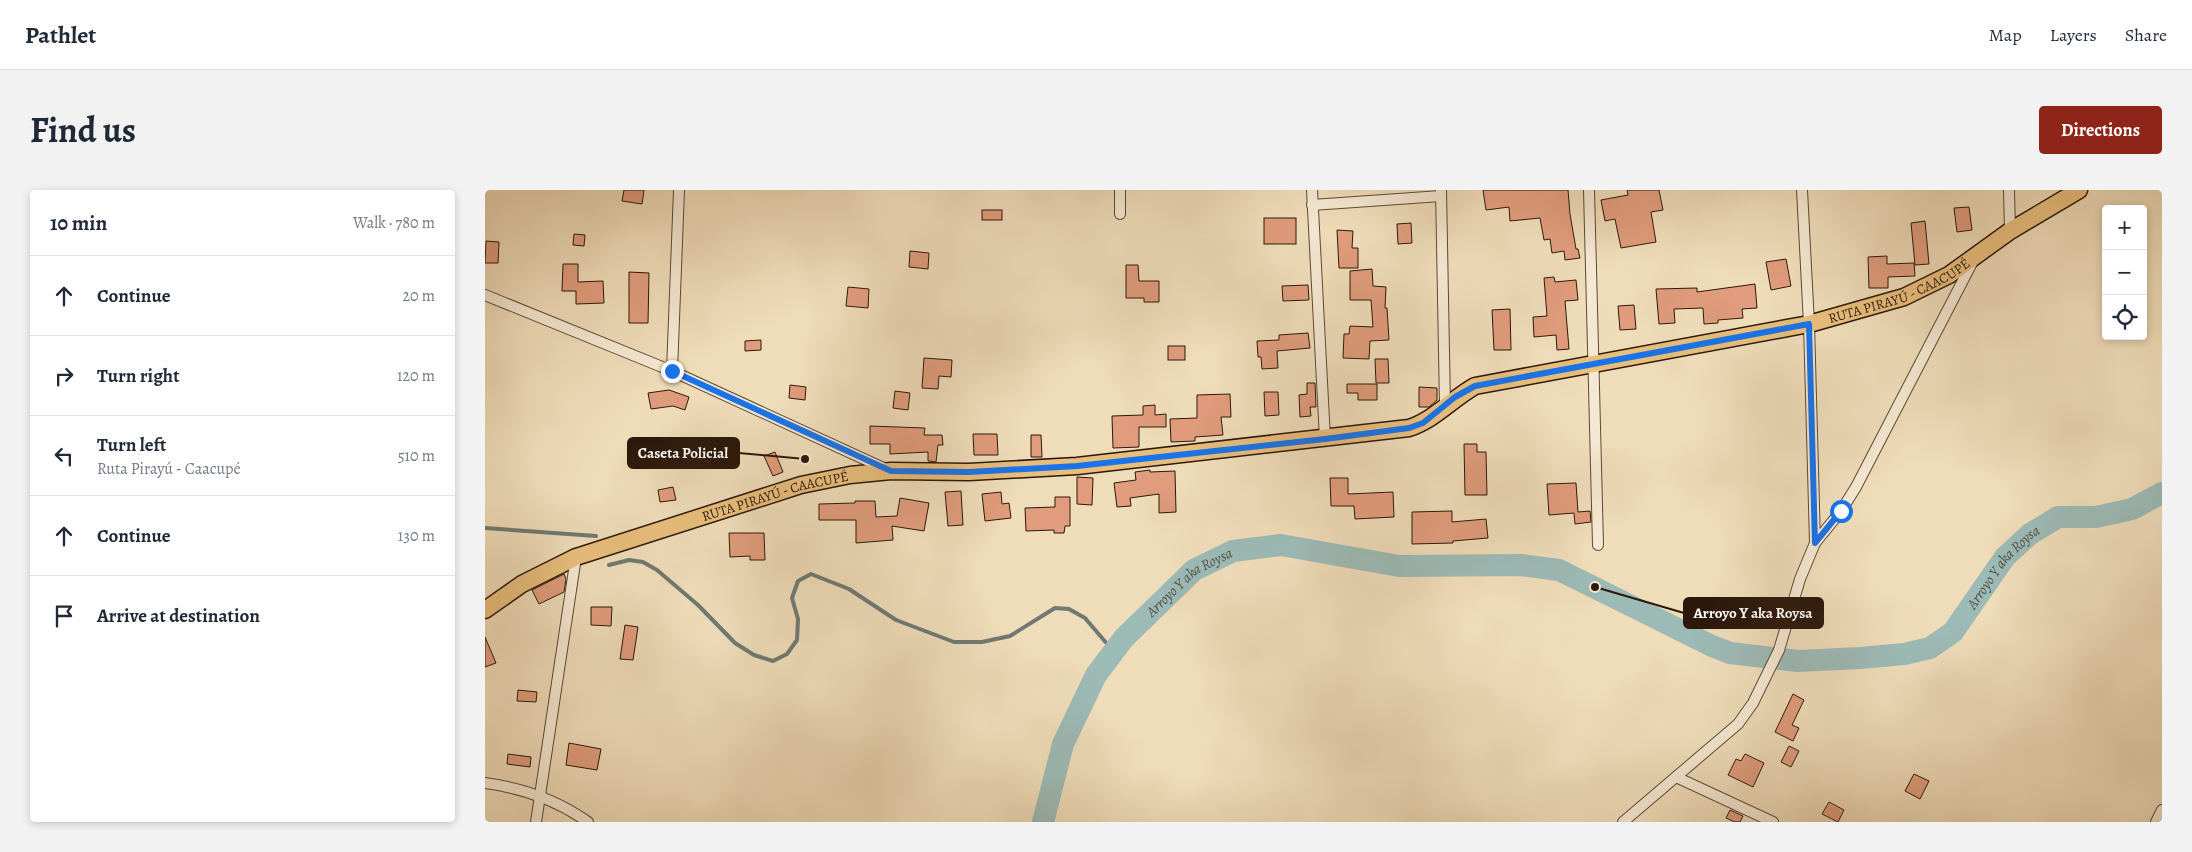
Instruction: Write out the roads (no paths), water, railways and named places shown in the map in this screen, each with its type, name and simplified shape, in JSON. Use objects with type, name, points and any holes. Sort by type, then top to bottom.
[{"type":"main road","name":"RUTA PIRAYÚ - CAACUPÉ","points":[[485,610],[522,584],[576,557],[801,485],[850,474],[891,471],[969,472],[1077,466],[1409,428],[1423,423],[1455,397],[1475,386],[1809,324],[1904,297],[1949,275],[2010,231],[2079,190]]},
{"type":"street","points":[[672,371],[679,190]]},
{"type":"street","points":[[1120,190],[1120,214]]},
{"type":"street","points":[[1312,190],[1325,439]]},
{"type":"street","points":[[1589,190],[1598,545]]},
{"type":"street","points":[[1802,190],[1809,324],[1815,543]]},
{"type":"street","points":[[2009,190],[2010,231]]},
{"type":"street","points":[[1312,205],[1441,193],[1445,406]]},
{"type":"street","points":[[1623,822],[1738,724],[1753,703],[1767,678],[1779,650],[1800,580],[1815,543],[1841,511],[1855,487],[1976,255]]},
{"type":"street","points":[[485,295],[672,371],[891,471]]},
{"type":"street","points":[[536,822],[576,557]]},
{"type":"street","points":[[1676,777],[1773,822]]},
{"type":"street","points":[[485,783],[512,787],[540,795],[588,822]]},
{"type":"street","points":[[2156,822],[2162,810]]},
{"type":"waterway","name":"Arroyo Y aka Roysa","points":[[1043,822],[1063,744],[1096,675],[1124,638],[1194,570],[1233,551],[1281,545],[1399,566],[1521,565],[1559,570],[1712,646],[1730,653],[1798,661],[1860,658],[1904,654],[1930,648],[1953,632],[2005,557],[2030,534],[2058,517],[2096,517],[2132,509],[2162,493]]},
{"type":"waterway","points":[[485,528],[596,536]]},
{"type":"waterway","points":[[609,565],[629,560],[643,562],[657,570],[698,605],[735,643],[754,655],[773,661],[787,654],[797,640],[798,619],[792,598],[798,581],[811,574],[849,589],[896,620],[954,642],[982,642],[1010,636],[1055,608],[1069,609],[1085,618],[1114,652]]},
{"type":"place","name":"Caseta Policial","points":[[805,459]]},
{"type":"place","name":"Arroyo Y aka Roysa","points":[[1595,587]]}]
